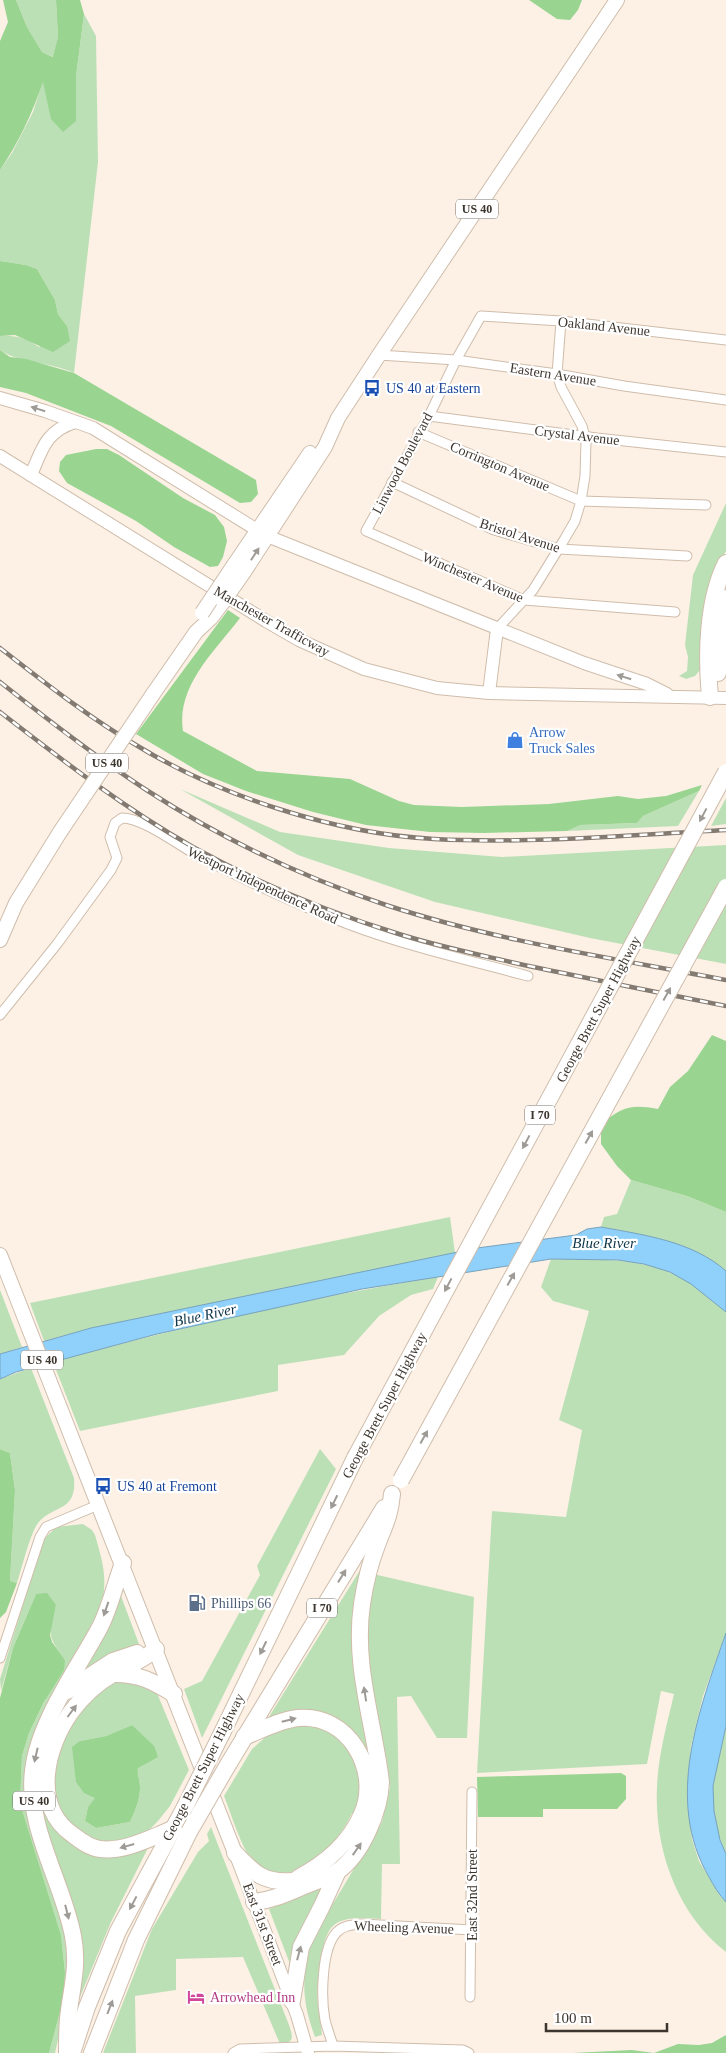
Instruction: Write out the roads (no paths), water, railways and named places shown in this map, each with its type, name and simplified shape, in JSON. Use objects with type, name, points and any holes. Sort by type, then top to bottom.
[{"type":"highway","points":[[718,698],[708,673],[714,597],[720,574],[726,563]]},
{"type":"highway","points":[[718,698],[726,598]]},
{"type":"highway","name":"George Brett Super Highway","points":[[72,2053],[87,2007],[118,1931],[222,1734],[355,1458],[726,772]]},
{"type":"highway","name":"George Brett Super Highway","points":[[92,2053],[136,1940],[189,1832],[244,1737],[397,1487],[726,887]]},
{"type":"highway","points":[[292,2001],[301,1947],[338,1871],[361,1843],[377,1810],[380,1796],[379,1767],[362,1673],[360,1626],[368,1576],[377,1546],[390,1515],[397,1487]]},
{"type":"highway","name":"US 40","points":[[67,2053],[68,2019],[76,1966],[74,1938],[66,1904],[36,1816],[33,1772],[37,1750],[45,1728],[101,1625],[123,1563]]},
{"type":"highway","points":[[156,1649],[142,1660],[112,1674],[90,1690],[71,1712],[57,1736],[49,1755],[46,1779],[48,1799],[55,1816],[67,1831],[84,1844],[98,1849],[114,1850],[173,1829]]},
{"type":"highway","points":[[64,1693],[113,1661],[139,1652],[156,1649]]},
{"type":"highway","points":[[112,1674],[131,1674],[150,1679],[174,1694]]},
{"type":"highway","points":[[244,1737],[299,1718],[318,1719],[331,1724],[344,1733],[359,1751],[365,1770],[367,1796],[362,1814],[337,1852],[318,1867],[254,1902]]},
{"type":"highway","name":"US 40","points":[[236,1853],[254,1873],[280,1882],[292,1881]]},
{"type":"highway","points":[[254,1902],[271,1900],[338,1871]]},
{"type":"main road","name":"US 40","points":[[0,940],[16,903],[60,832],[262,533],[325,447],[338,418],[379,355],[617,0]]},
{"type":"main road","points":[[0,398],[93,428],[262,533],[584,664],[647,684],[669,696]]},
{"type":"main road","points":[[31,475],[44,443],[52,433],[62,426],[75,422]]},
{"type":"main road","name":"Manchester Trafficway","points":[[0,456],[266,621],[316,648],[364,669],[436,688],[489,693],[718,698]]},
{"type":"main road","points":[[489,693],[497,629]]},
{"type":"main road","name":"US 40","points":[[0,1255],[236,1853]]},
{"type":"main road","name":"East 31st Street","points":[[236,1853],[292,2001],[307,2050]]},
{"type":"street","name":"Oakland Avenue","points":[[481,316],[561,321],[726,340]]},
{"type":"street","name":"Linwood Boulevard","points":[[366,531],[481,316]]},
{"type":"street","points":[[497,629],[533,590],[575,521],[581,501],[585,476],[585,436],[557,374],[561,321]]},
{"type":"street","name":"Eastern Avenue","points":[[379,355],[456,360],[726,400]]},
{"type":"street","name":"Crystal Avenue","points":[[429,416],[726,452]]},
{"type":"street","name":"Corrington Avenue","points":[[418,432],[581,501]]},
{"type":"street","name":"Bristol Avenue","points":[[392,482],[494,530],[559,549],[687,556]]},
{"type":"street","points":[[581,501],[706,505]]},
{"type":"street","name":"Winchester Avenue","points":[[366,531],[524,600],[675,612]]},
{"type":"street","name":"Westport Independence Road","points":[[0,1015],[57,944],[111,870],[117,858],[110,837],[116,823],[122,818],[131,818],[138,821],[191,853],[260,887],[348,924],[408,944],[528,976]]},
{"type":"street","points":[[0,1658],[42,1532],[46,1527],[98,1504]]},
{"type":"street","name":"East 32nd Street","points":[[470,1997],[472,1792]]},
{"type":"street","name":"Wheeling Avenue","points":[[333,2046],[325,2020],[323,1996],[328,1946],[336,1933],[347,1925],[362,1924],[472,1930]]},
{"type":"street","points":[[233,2053],[240,2049],[307,2050],[333,2046],[463,2050],[468,2053]]},
{"type":"water","name":"Blue River","points":[[601,1227],[667,1241],[683,1246],[713,1261],[726,1271],[726,1312],[691,1284],[670,1272],[644,1264],[618,1260],[551,1259],[362,1289],[157,1334],[16,1372],[0,1379],[0,1354],[91,1328],[477,1248],[576,1235],[587,1229]]},
{"type":"water","points":[[726,1633],[726,1726],[713,1786],[714,1811],[720,1840],[726,1854],[726,1902],[709,1877],[696,1848],[689,1817],[687,1786],[697,1724]]},
{"type":"railway","points":[[0,648],[66,699],[101,723],[169,763],[241,796],[319,821],[397,836],[470,840],[580,838],[726,830]]},
{"type":"railway","points":[[0,682],[91,752],[176,809],[264,856],[324,882],[386,905],[470,929],[555,948],[726,980]]},
{"type":"railway","points":[[0,712],[94,783],[142,816],[193,847],[268,885],[372,925],[442,946],[541,969],[726,1006]]},
{"type":"place","name":"US 40 at Eastern","points":[[372,388]]},
{"type":"place","name":"Arrow Truck Sales","points":[[515,740]]},
{"type":"place","name":"US 40 at Fremont","points":[[103,1486]]},
{"type":"place","name":"Phillips 66","points":[[197,1603]]},
{"type":"place","name":"Arrowhead Inn","points":[[196,1997]]}]
